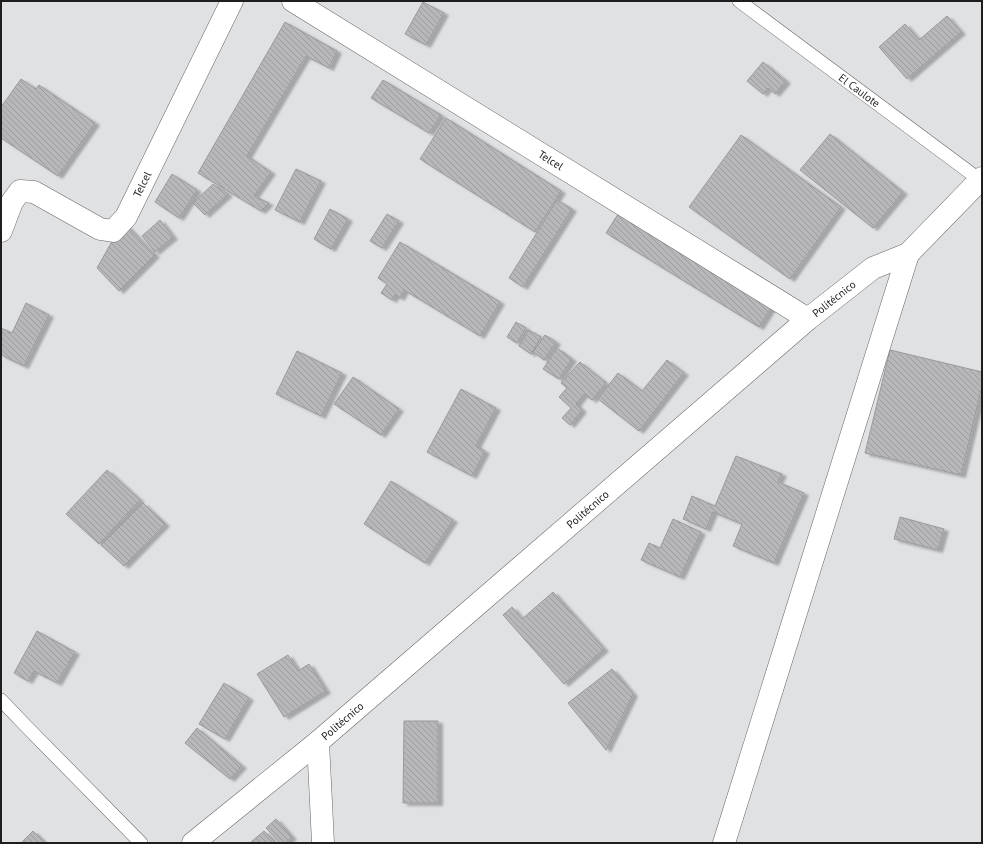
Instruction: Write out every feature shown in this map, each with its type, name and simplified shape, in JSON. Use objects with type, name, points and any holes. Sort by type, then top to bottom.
[{"type":"street","name":"Telcel","points":[[1,231],[12,202],[20,190],[34,192],[100,229],[113,231],[126,217],[232,1]]},
{"type":"street","name":"Telcel","points":[[293,1],[808,319]]},
{"type":"street","name":"Politécnico","points":[[193,843],[318,742],[808,319],[873,268],[908,254],[981,179]]},
{"type":"street","points":[[724,843],[908,254]]},
{"type":"street","points":[[318,742],[323,843]]},
{"type":"lane","name":"El Caulote","points":[[739,1],[981,179]]},
{"type":"lane","points":[[1,700],[141,843]]},
{"type":"building","points":[[423,2],[444,13],[426,45],[405,34]]},
{"type":"building","points":[[947,16],[961,32],[907,79],[879,47],[905,24],[919,40]]},
{"type":"building","points":[[285,22],[337,51],[329,68],[306,56],[247,156],[271,172],[254,196],[269,203],[261,211],[198,173]]},
{"type":"building","points":[[763,62],[786,81],[775,94],[768,88],[763,94],[747,81]]},
{"type":"building","points":[[21,79],[36,89],[39,85],[95,123],[58,176],[1,138],[1,107]]},
{"type":"building","points":[[383,80],[441,115],[429,133],[371,98]]},
{"type":"building","points":[[446,118],[561,191],[535,232],[420,159]]},
{"type":"building","points":[[830,134],[903,192],[873,228],[800,170]]},
{"type":"building","points":[[741,135],[841,207],[790,279],[689,207]]},
{"type":"building","points":[[296,169],[321,181],[300,222],[275,210]]},
{"type":"building","points":[[172,174],[197,190],[179,218],[155,202]]},
{"type":"building","points":[[213,184],[228,194],[205,215],[193,203]]},
{"type":"building","points":[[557,200],[572,209],[523,287],[509,278]]},
{"type":"building","points":[[330,209],[348,219],[331,249],[314,239]]},
{"type":"building","points":[[620,211],[773,305],[759,327],[606,233]]},
{"type":"building","points":[[387,214],[399,221],[382,248],[370,241]]},
{"type":"building","points":[[160,220],[173,237],[155,252],[142,236]]},
{"type":"building","points":[[123,222],[155,255],[119,291],[97,268]]},
{"type":"building","points":[[400,242],[500,302],[480,336],[404,290],[400,298],[395,295],[392,300],[381,293],[387,284],[378,278]]},
{"type":"building","points":[[26,303],[49,315],[24,366],[1,355],[1,328],[12,333]]},
{"type":"building","points":[[516,322],[526,328],[517,343],[507,337]]},
{"type":"building","points":[[529,330],[541,337],[531,354],[519,346]]},
{"type":"building","points":[[545,335],[556,342],[544,360],[533,352]]},
{"type":"building","points":[[557,348],[572,359],[559,379],[543,369]]},
{"type":"building","points":[[890,350],[982,372],[982,386],[961,475],[865,453]]},
{"type":"building","points":[[297,351],[342,373],[321,416],[276,394]]},
{"type":"building","points":[[667,360],[684,373],[639,431],[598,399],[618,373],[642,391]]},
{"type":"building","points":[[580,362],[606,383],[592,400],[584,394],[576,404],[582,410],[570,425],[562,418],[571,408],[559,397],[567,388],[561,383]]},
{"type":"building","points":[[353,377],[399,409],[381,435],[334,404]]},
{"type":"building","points":[[461,389],[496,408],[476,446],[485,451],[472,476],[427,452]]},
{"type":"building","points":[[736,456],[782,474],[778,482],[804,493],[774,563],[733,546],[742,524],[713,512],[706,529],[683,519],[692,496],[715,506]]},
{"type":"building","points":[[107,470],[140,500],[99,544],[66,514]]},
{"type":"building","points":[[391,481],[453,520],[425,563],[364,524]]},
{"type":"building","points":[[143,503],[165,524],[124,566],[101,545]]},
{"type":"building","points":[[900,517],[944,529],[938,550],[894,539]]},
{"type":"building","points":[[673,519],[701,532],[680,577],[641,560],[649,543],[660,548]]},
{"type":"building","points":[[553,592],[604,649],[564,684],[503,615],[512,607],[522,619]]},
{"type":"building","points":[[37,631],[75,652],[57,683],[34,671],[28,681],[14,673]]},
{"type":"building","points":[[288,655],[298,671],[309,664],[326,691],[284,717],[257,674]]},
{"type":"building","points":[[612,669],[633,694],[606,750],[568,703]]},
{"type":"building","points":[[224,683],[249,698],[225,739],[199,724]]},
{"type":"building","points":[[404,721],[438,721],[438,803],[403,803]]},
{"type":"building","points":[[197,728],[242,766],[230,779],[185,743]]},
{"type":"building","points":[[276,819],[292,837],[285,843],[280,843],[266,828]]},
{"type":"building","points":[[33,831],[45,843],[21,843]]},
{"type":"building","points":[[264,831],[276,843],[251,842]]}]
